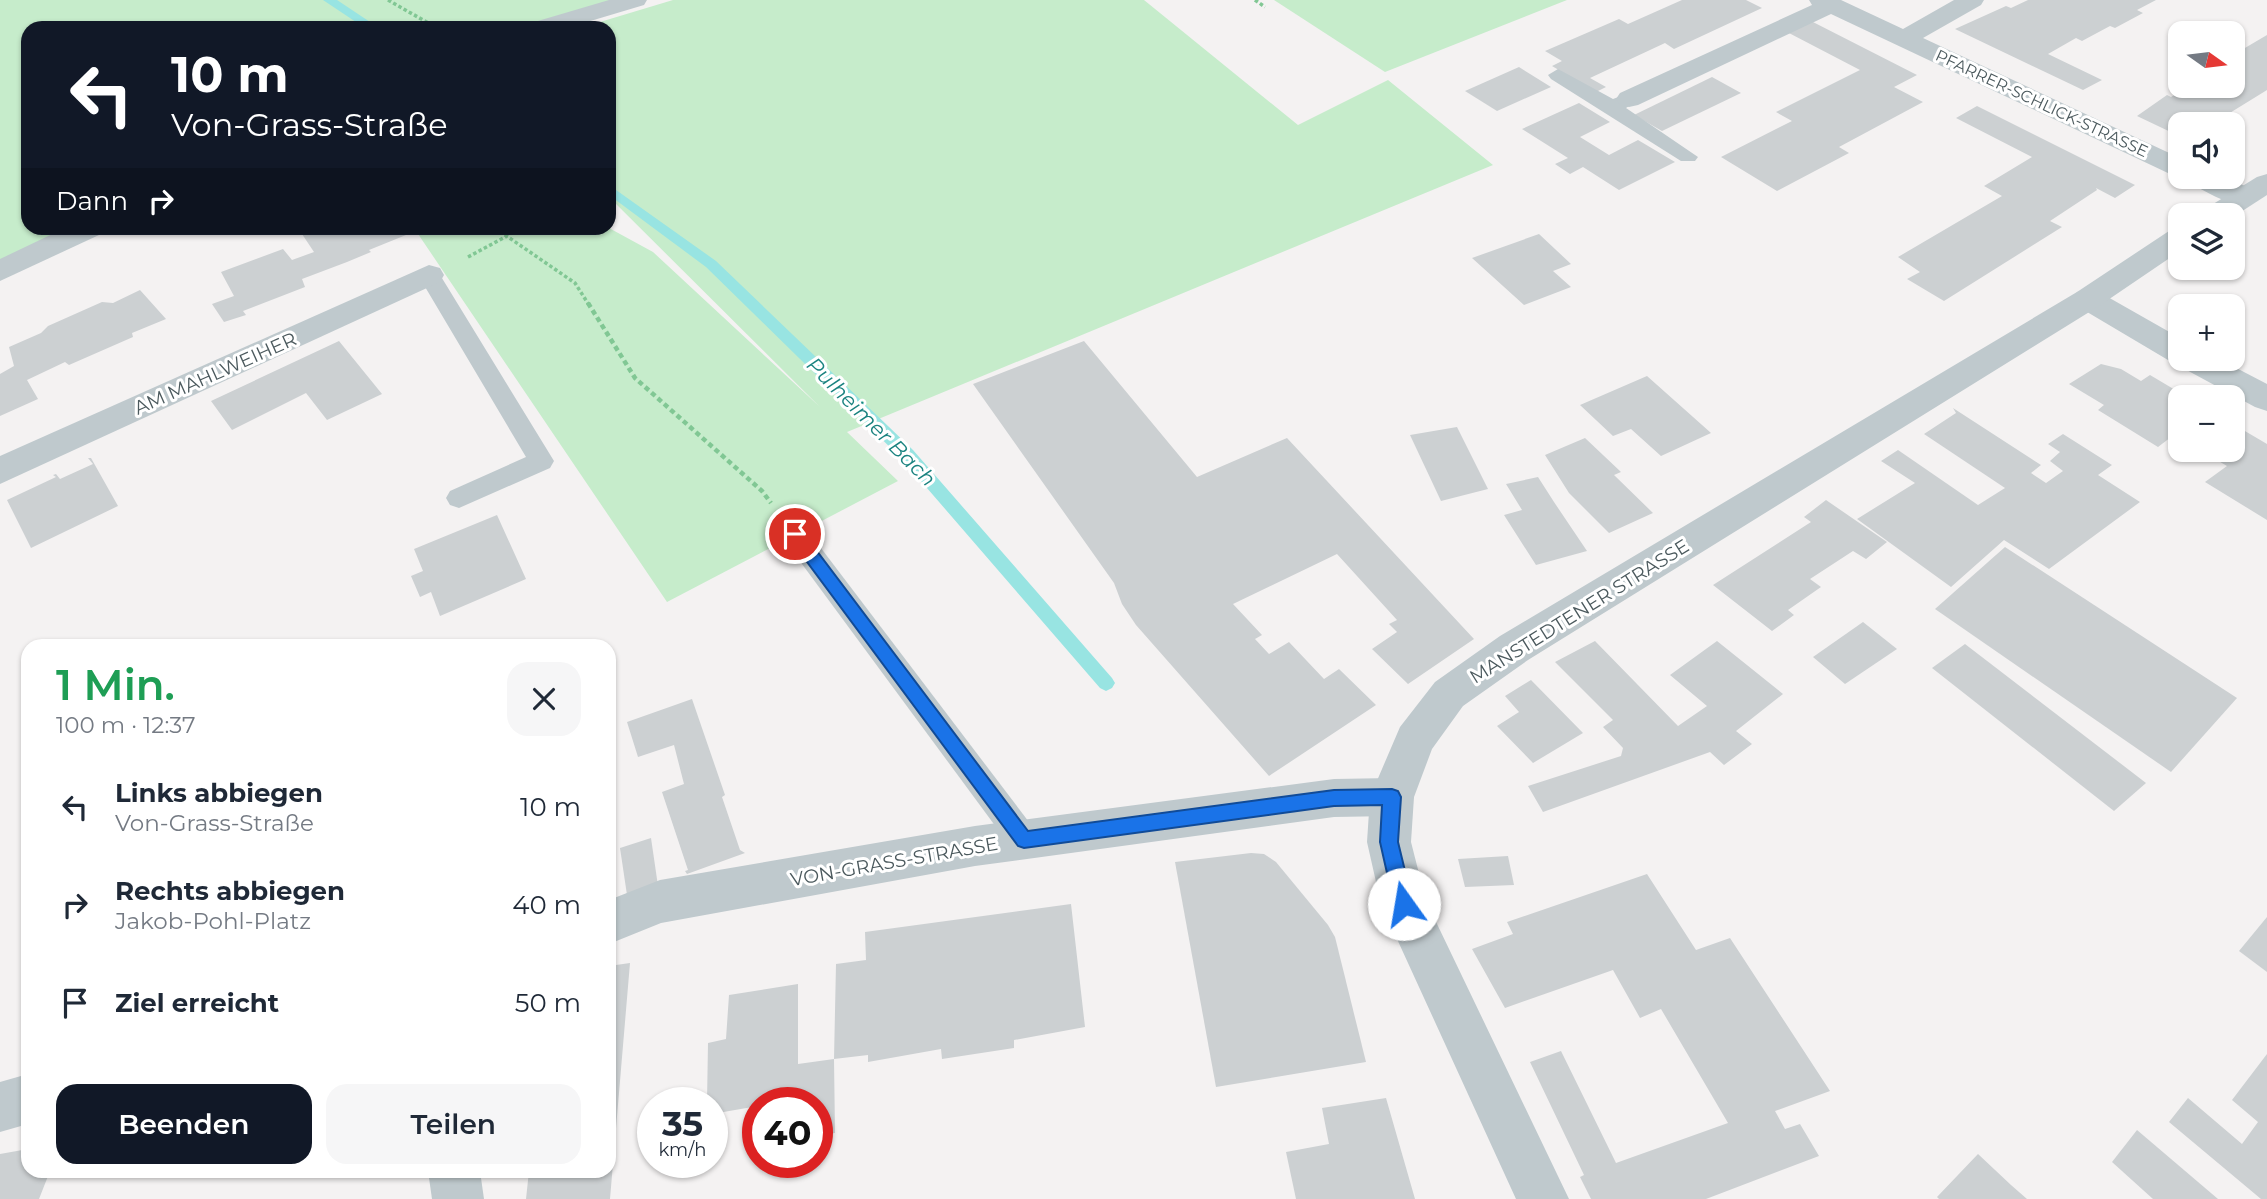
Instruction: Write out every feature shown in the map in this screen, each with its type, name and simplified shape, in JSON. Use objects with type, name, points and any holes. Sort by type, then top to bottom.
[{"type":"street","points":[[564,21],[635,0]]},
{"type":"street","name":"PFARRER-SCHLICK-STRASSE","points":[[1903,39],[1972,0]]},
{"type":"street","name":"PFARRER-SCHLICK-STRASSE","points":[[1620,103],[1826,3],[2168,162]]},
{"type":"street","points":[[2234,203],[2255,190]]},
{"type":"street","points":[[0,271],[74,235]]},
{"type":"street","name":"MANSTEDTENER STRASSE","points":[[1543,1199],[1404,904],[1389,842],[1392,797],[1415,740],[1449,694],[1514,648],[2088,299],[2168,246]]},
{"type":"street","name":"AM MAHLWEIHER","points":[[0,471],[429,275]]},
{"type":"street","points":[[2088,299],[2168,345]]},
{"type":"street","points":[[2215,371],[2267,399]]},
{"type":"street","name":"VON-GRASS-STRASSE","points":[[616,919],[660,902],[1024,840],[1334,798],[1392,797]]},
{"type":"street","points":[[0,1107],[21,1101]]},
{"type":"street","points":[[455,1178],[458,1199]]},
{"type":"lane","points":[[1558,75],[1620,103],[1688,157]]},
{"type":"lane","points":[[429,275],[541,461],[459,498]]},
{"type":"lane","points":[[795,534],[1024,840]]},
{"type":"path","points":[[388,0],[425,21]]},
{"type":"path","points":[[1255,0],[1265,7]]},
{"type":"path","points":[[505,235],[575,283],[635,379],[762,491],[795,534]]},
{"type":"green space","points":[[0,0],[617,0],[547,21],[21,21],[21,235],[64,235],[0,266]]},
{"type":"green space","points":[[673,0],[1144,0],[1298,125],[1388,80],[1493,165],[847,432],[898,481],[667,602],[419,235],[616,235],[616,232],[653,252],[820,407],[616,204],[616,21],[603,21]]},
{"type":"green space","points":[[1274,0],[1567,0],[1385,72]]},
{"type":"building","points":[[1682,0],[1746,0],[1762,8],[1674,49],[1665,43],[1590,78],[1606,87],[1596,92],[1552,66],[1562,61],[1545,51],[1619,19],[1628,24]]},
{"type":"building","points":[[2028,0],[2156,0],[2137,10],[2143,13],[2115,28],[2110,26],[2082,41],[2076,38],[2048,54],[2102,80],[2083,90],[1955,29],[2006,6],[2011,8]]},
{"type":"building","points":[[1811,21],[1917,75],[1894,87],[1923,102],[1839,147],[1849,153],[1777,191],[1721,157],[1792,121],[1776,112],[1860,70],[1787,32]]},
{"type":"building","points":[[2267,35],[2267,90],[2231,112],[2168,112],[2168,131],[2137,116],[2167,95],[2168,98],[2245,98],[2245,48]]},
{"type":"building","points":[[1519,67],[1551,87],[1497,111],[1465,91]]},
{"type":"building","points":[[1712,77],[1741,93],[1662,131],[1634,115]]},
{"type":"building","points":[[1579,103],[1610,122],[1580,137],[1609,155],[1638,140],[1675,162],[1619,190],[1583,167],[1570,174],[1555,164],[1568,158],[1522,129]]},
{"type":"building","points":[[1977,106],[2135,185],[2115,198],[2096,188],[2097,190],[2050,221],[2062,227],[1944,301],[1907,279],[1920,272],[1898,257],[2002,196],[1984,186],[2032,157],[1956,118]]},
{"type":"building","points":[[1539,234],[1571,264],[1553,271],[1571,287],[1524,305],[1472,258]]},
{"type":"building","points":[[303,235],[406,235],[302,279],[305,287],[243,311],[246,315],[224,322],[212,304],[234,296],[221,272],[283,249],[292,260],[314,252]]},
{"type":"building","points":[[140,290],[166,319],[132,333],[133,337],[69,365],[65,362],[27,380],[38,399],[0,416],[0,374],[14,366],[9,347],[102,302],[113,303]]},
{"type":"building","points":[[339,341],[382,394],[327,420],[306,393],[232,430],[211,401]]},
{"type":"building","points":[[1084,341],[1197,477],[1287,438],[1474,639],[1408,684],[1372,649],[1397,632],[1389,624],[1397,620],[1337,554],[1233,604],[1262,635],[1255,639],[1269,654],[1289,642],[1324,679],[1339,669],[1376,705],[1269,776],[1136,625],[1122,604],[1114,583],[973,384]]},
{"type":"building","points":[[2101,364],[2121,369],[2141,381],[2150,375],[2168,386],[2168,439],[2158,447],[2098,410],[2104,405],[2069,384]]},
{"type":"building","points":[[1647,376],[1711,433],[1661,456],[1631,429],[1613,436],[1580,405]]},
{"type":"building","points":[[1953,408],[2041,465],[2031,473],[2046,483],[2063,471],[2050,461],[2060,452],[2048,444],[2063,434],[2112,465],[2098,475],[2140,502],[2049,569],[2004,540],[1951,587],[1857,519],[1915,483],[1881,461],[1898,450],[1978,505],[2005,488],[1924,434],[1956,413]]},
{"type":"building","points":[[1457,427],[1488,489],[1441,501],[1410,435]]},
{"type":"building","points":[[2245,431],[2267,444],[2267,520],[2205,482],[2227,466],[2220,462],[2245,462]]},
{"type":"building","points":[[1585,438],[1621,472],[1614,475],[1653,513],[1609,533],[1569,493],[1545,455]]},
{"type":"building","points":[[88,458],[91,458],[118,506],[31,548],[7,500],[56,477],[53,475],[56,474],[60,479],[93,464]]},
{"type":"building","points":[[1538,477],[1587,551],[1536,565],[1504,515],[1522,510],[1506,484]]},
{"type":"building","points":[[1826,500],[1887,542],[1866,559],[1853,551],[1810,579],[1821,587],[1788,610],[1794,615],[1772,631],[1713,585],[1811,522],[1804,517]]},
{"type":"building","points":[[497,515],[526,579],[440,616],[431,592],[420,597],[411,576],[423,571],[414,549]]},
{"type":"building","points":[[2005,547],[2237,698],[2171,772],[1935,609]]},
{"type":"building","points":[[1863,622],[1897,649],[1845,684],[1813,657]]},
{"type":"building","points":[[1595,641],[1678,726],[1707,706],[1670,675],[1717,641],[1783,694],[1736,731],[1752,744],[1724,765],[1710,752],[1543,812],[1528,786],[1621,756],[1623,748],[1603,727],[1613,720],[1555,662]]},
{"type":"building","points":[[1965,644],[2146,783],[2114,811],[1932,668]]},
{"type":"building","points":[[1531,680],[1583,733],[1533,763],[1497,726],[1519,712],[1505,696]]},
{"type":"building","points":[[692,699],[725,795],[722,797],[740,850],[745,853],[687,874],[685,871],[688,870],[662,792],[684,784],[674,745],[638,757],[627,722]]},
{"type":"building","points":[[651,838],[658,886],[627,895],[620,848]]},
{"type":"building","points":[[1251,853],[1264,854],[1276,862],[1335,937],[1366,1062],[1216,1087],[1175,862]]},
{"type":"building","points":[[1508,856],[1514,885],[1465,887],[1458,859]]},
{"type":"building","points":[[1647,874],[1696,950],[1730,938],[1830,1091],[1775,1111],[1785,1129],[1800,1124],[1819,1156],[1706,1199],[1591,1199],[1580,1177],[1584,1175],[1530,1062],[1561,1051],[1616,1163],[1728,1123],[1661,1009],[1640,1018],[1613,970],[1505,1008],[1472,949],[1513,934],[1507,922]]},
{"type":"building","points":[[1071,904],[1085,1027],[1014,1040],[1014,1048],[942,1059],[941,1049],[868,1062],[868,1055],[834,1059],[836,964],[866,960],[865,932]]},
{"type":"building","points":[[2267,917],[2267,972],[2239,951]]},
{"type":"building","points":[[630,963],[616,1128],[616,965]]},
{"type":"building","points":[[798,984],[798,1064],[834,1059],[835,1133],[833,1087],[742,1087],[742,1109],[728,1111],[728,1087],[707,1087],[708,1043],[726,1039],[729,995]]},
{"type":"building","points":[[2267,1054],[2267,1199],[2261,1199],[2169,1122],[2188,1098],[2242,1144],[2258,1122],[2232,1100]]},
{"type":"building","points":[[1386,1098],[1415,1199],[1296,1199],[1286,1152],[1329,1144],[1322,1108]]},
{"type":"building","points":[[2137,1130],[2218,1199],[2153,1199],[2112,1162]]},
{"type":"building","points":[[21,1150],[21,1178],[47,1178],[39,1199],[0,1199],[0,1154]]},
{"type":"building","points":[[1978,1154],[2027,1199],[1939,1199],[1937,1197]]},
{"type":"building","points":[[528,1178],[612,1178],[610,1199],[526,1199]]},
{"type":"waterway","name":"Pulheimer Bach","points":[[329,0],[362,21]]},
{"type":"waterway","name":"Pulheimer Bach","points":[[616,194],[711,264],[907,454],[1106,683]]},
{"type":"route","points":[[795,534],[1024,840],[1334,798],[1392,797],[1389,842],[1404,904]]}]
